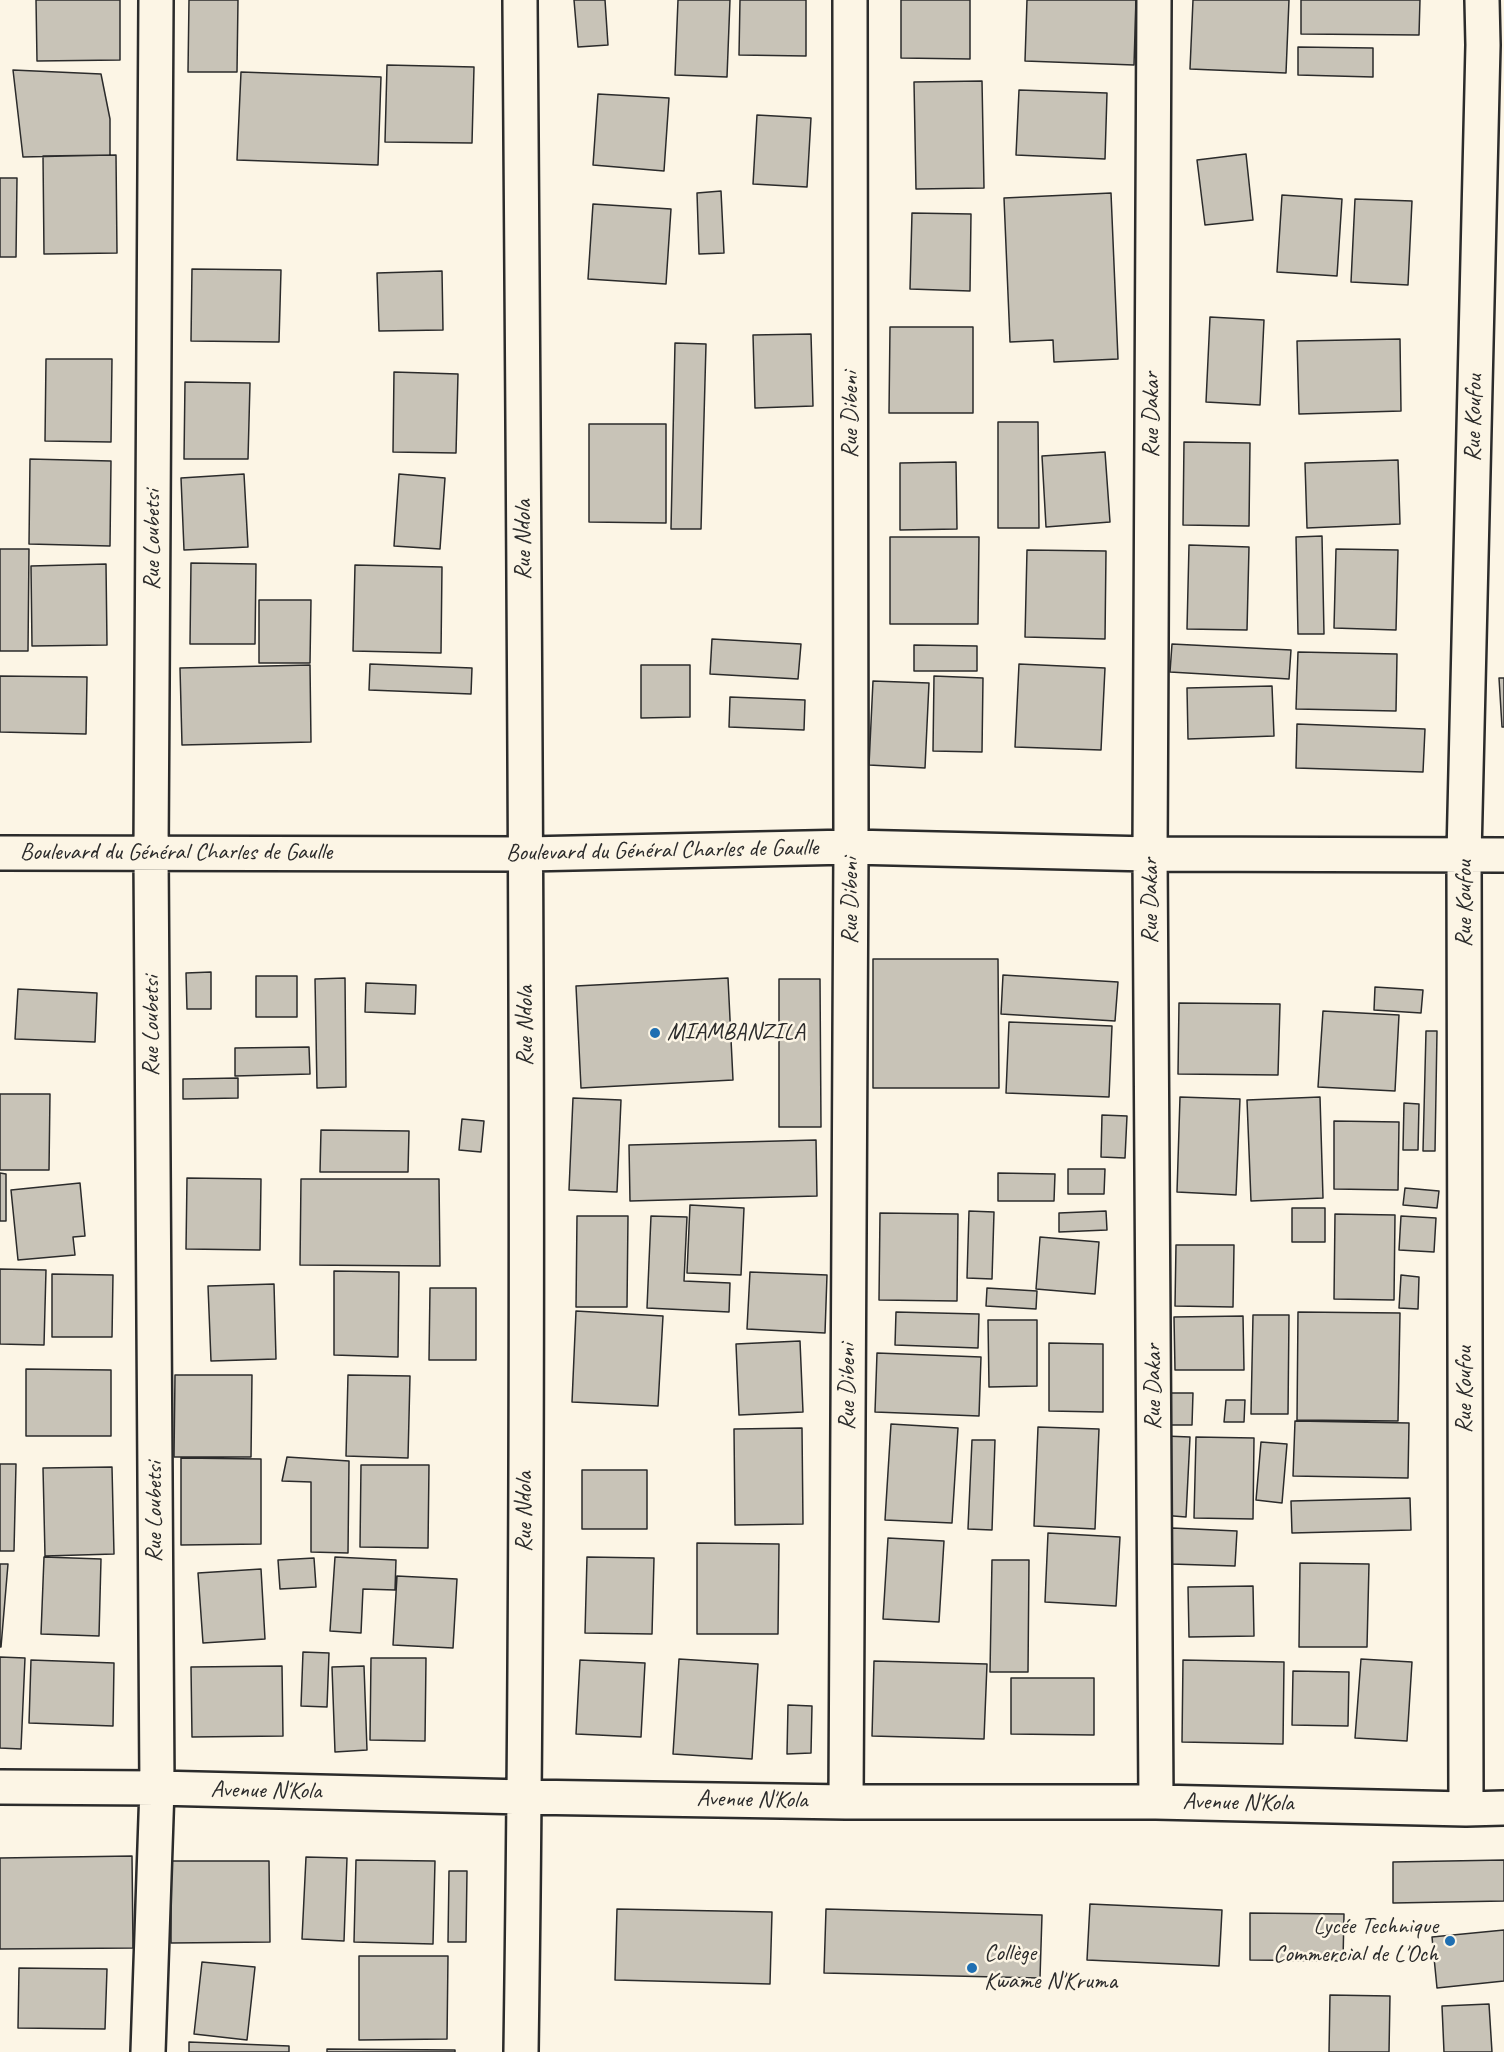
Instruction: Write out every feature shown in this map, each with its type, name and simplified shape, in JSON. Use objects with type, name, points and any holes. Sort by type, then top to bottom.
[{"type":"street","name":"Rue Loubetsi","points":[[148,2052],[157,1788],[151,853],[156,0]]},
{"type":"street","name":"Rue Ndola","points":[[520,0],[527,854],[521,2052]]},
{"type":"street","name":"Rue Dibeni","points":[[846,1802],[851,847],[850,0]]},
{"type":"street","name":"Rue Dakar","points":[[1154,0],[1150,854],[1156,1802]]},
{"type":"street","name":"Rue Koufou","points":[[1466,1809],[1464,855],[1483,57],[1482,0]]},
{"type":"street","name":"Boulevard du Général Charles de Gaulle","points":[[0,853],[527,854],[851,847],[1150,854],[1504,855]]},
{"type":"street","name":"Avenue N'Kola","points":[[0,1787],[846,1802],[1156,1802],[1504,1808]]},
{"type":"building","points":[[36,0],[120,0],[120,60],[37,61]]},
{"type":"building","points":[[189,0],[238,0],[237,72],[188,72]]},
{"type":"building","points":[[574,0],[605,0],[608,45],[578,47]]},
{"type":"building","points":[[678,0],[730,0],[727,77],[675,75]]},
{"type":"building","points":[[740,0],[806,0],[806,56],[739,55]]},
{"type":"building","points":[[901,0],[970,0],[970,59],[901,58]]},
{"type":"building","points":[[1027,0],[1136,0],[1134,65],[1025,61]]},
{"type":"building","points":[[1193,0],[1289,0],[1286,73],[1190,69]]},
{"type":"building","points":[[1301,0],[1420,0],[1419,35],[1301,34]]},
{"type":"building","points":[[1298,47],[1373,48],[1373,77],[1298,75]]},
{"type":"building","points":[[387,65],[474,67],[472,143],[385,142]]},
{"type":"building","points":[[13,70],[101,74],[110,119],[110,155],[23,157]]},
{"type":"building","points":[[241,72],[381,77],[378,165],[237,160]]},
{"type":"building","points":[[982,81],[984,188],[916,189],[914,82]]},
{"type":"building","points":[[1019,90],[1107,93],[1105,159],[1016,155]]},
{"type":"building","points":[[598,94],[669,98],[664,171],[593,165]]},
{"type":"building","points":[[757,115],[811,118],[807,187],[753,184]]},
{"type":"building","points":[[1246,154],[1253,220],[1205,225],[1197,160]]},
{"type":"building","points":[[116,155],[117,253],[44,254],[43,156]]},
{"type":"building","points":[[0,178],[17,178],[16,257],[0,257]]},
{"type":"building","points":[[721,191],[724,253],[699,254],[697,193]]},
{"type":"building","points":[[1111,193],[1118,359],[1054,362],[1053,340],[1010,342],[1004,198]]},
{"type":"building","points":[[1282,195],[1342,199],[1337,276],[1277,272]]},
{"type":"building","points":[[1355,199],[1412,201],[1408,285],[1351,282]]},
{"type":"building","points":[[593,204],[671,209],[666,284],[588,279]]},
{"type":"building","points":[[912,213],[971,214],[970,291],[910,289]]},
{"type":"building","points":[[192,269],[281,270],[279,342],[191,341]]},
{"type":"building","points":[[442,271],[443,330],[379,331],[377,273]]},
{"type":"building","points":[[1210,317],[1264,320],[1260,405],[1206,402]]},
{"type":"building","points":[[890,327],[973,327],[973,413],[889,413]]},
{"type":"building","points":[[811,334],[813,406],[755,408],[753,335]]},
{"type":"building","points":[[1400,339],[1401,411],[1299,414],[1297,341]]},
{"type":"building","points":[[675,343],[706,344],[701,529],[671,529]]},
{"type":"building","points":[[46,359],[112,359],[111,442],[45,441]]},
{"type":"building","points":[[394,372],[458,374],[456,453],[393,452]]},
{"type":"building","points":[[185,382],[250,383],[248,459],[184,459]]},
{"type":"building","points":[[998,422],[1038,422],[1039,528],[998,528]]},
{"type":"building","points":[[589,424],[666,424],[666,523],[589,522]]},
{"type":"building","points":[[1184,442],[1250,443],[1249,526],[1183,525]]},
{"type":"building","points":[[1105,452],[1110,522],[1046,527],[1042,456]]},
{"type":"building","points":[[30,459],[111,461],[110,546],[29,544]]},
{"type":"building","points":[[1398,460],[1400,524],[1307,528],[1305,463]]},
{"type":"building","points":[[956,462],[957,529],[900,530],[900,463]]},
{"type":"building","points":[[244,474],[248,547],[184,550],[181,478]]},
{"type":"building","points":[[399,474],[445,478],[440,549],[394,546]]},
{"type":"building","points":[[1322,536],[1324,634],[1298,634],[1296,537]]},
{"type":"building","points":[[890,537],[979,537],[978,624],[890,624]]},
{"type":"building","points":[[1189,545],[1249,547],[1247,630],[1187,629]]},
{"type":"building","points":[[0,549],[29,549],[28,651],[0,651]]},
{"type":"building","points":[[1336,549],[1398,550],[1396,630],[1334,628]]},
{"type":"building","points":[[1027,550],[1106,551],[1105,639],[1025,637]]},
{"type":"building","points":[[191,563],[256,564],[255,644],[190,644]]},
{"type":"building","points":[[106,564],[107,645],[32,646],[31,566]]},
{"type":"building","points":[[355,565],[442,567],[441,653],[353,651]]},
{"type":"building","points":[[259,600],[311,600],[310,663],[259,663]]},
{"type":"building","points":[[712,639],[801,644],[798,679],[710,674]]},
{"type":"building","points":[[1172,644],[1291,650],[1289,679],[1170,672]]},
{"type":"building","points":[[914,645],[977,646],[977,671],[914,671]]},
{"type":"building","points":[[1298,652],[1397,654],[1396,711],[1296,709]]},
{"type":"building","points":[[370,664],[472,668],[471,694],[369,690]]},
{"type":"building","points":[[1019,664],[1105,668],[1101,750],[1015,747]]},
{"type":"building","points":[[310,665],[311,742],[182,745],[180,668]]},
{"type":"building","points":[[641,665],[690,665],[690,717],[641,718]]},
{"type":"building","points":[[0,676],[87,677],[86,734],[0,732]]},
{"type":"building","points":[[934,676],[983,678],[982,752],[933,751]]},
{"type":"building","points":[[1499,678],[1504,678],[1504,727],[1502,727]]},
{"type":"building","points":[[873,681],[929,683],[925,768],[869,765]]},
{"type":"building","points":[[1272,686],[1274,736],[1188,739],[1187,688]]},
{"type":"building","points":[[730,697],[805,700],[804,730],[729,727]]},
{"type":"building","points":[[1297,724],[1425,729],[1423,772],[1296,768]]},
{"type":"building","points":[[873,959],[998,959],[999,1088],[873,1088]]},
{"type":"building","points":[[211,972],[211,1009],[187,1009],[186,973]]},
{"type":"building","points":[[1003,975],[1118,982],[1115,1021],[1001,1014]]},
{"type":"building","points":[[256,976],[297,976],[297,1017],[256,1017]]},
{"type":"building","points":[[345,978],[346,1087],[317,1088],[315,979]]},
{"type":"building","name":"MIAMBANZILA","points":[[728,978],[733,1080],[581,1088],[576,986]]},
{"type":"building","points":[[779,979],[820,979],[821,1127],[779,1127]]},
{"type":"building","points":[[366,983],[416,985],[415,1014],[365,1012]]},
{"type":"building","points":[[1375,987],[1423,990],[1421,1013],[1374,1010]]},
{"type":"building","points":[[18,989],[97,993],[95,1042],[15,1039]]},
{"type":"building","points":[[1179,1003],[1280,1004],[1278,1075],[1178,1074]]},
{"type":"building","points":[[1323,1011],[1399,1015],[1395,1091],[1318,1087]]},
{"type":"building","points":[[1009,1022],[1112,1026],[1109,1097],[1006,1093]]},
{"type":"building","points":[[1426,1031],[1437,1031],[1435,1151],[1423,1151]]},
{"type":"building","points":[[309,1047],[310,1074],[235,1076],[235,1048]]},
{"type":"building","points":[[238,1078],[238,1098],[183,1099],[183,1079]]},
{"type":"building","points":[[0,1094],[50,1094],[49,1170],[0,1170]]},
{"type":"building","points":[[1180,1097],[1240,1099],[1236,1195],[1177,1192]]},
{"type":"building","points":[[1320,1097],[1323,1198],[1251,1201],[1247,1100]]},
{"type":"building","points":[[573,1098],[621,1100],[617,1192],[569,1190]]},
{"type":"building","points":[[1404,1103],[1419,1104],[1418,1150],[1403,1150]]},
{"type":"building","points":[[1102,1115],[1127,1116],[1125,1158],[1101,1157]]},
{"type":"building","points":[[462,1119],[484,1121],[481,1152],[459,1150]]},
{"type":"building","points":[[1334,1121],[1399,1122],[1398,1190],[1334,1189]]},
{"type":"building","points":[[321,1130],[409,1131],[408,1172],[320,1172]]},
{"type":"building","points":[[816,1140],[817,1196],[630,1201],[629,1145]]},
{"type":"building","points":[[1068,1169],[1105,1169],[1104,1194],[1068,1194]]},
{"type":"building","points":[[0,1173],[6,1174],[6,1221],[0,1221]]},
{"type":"building","points":[[998,1173],[1055,1174],[1054,1201],[998,1201]]},
{"type":"building","points":[[187,1178],[261,1179],[260,1250],[186,1249]]},
{"type":"building","points":[[301,1179],[439,1179],[440,1266],[300,1265]]},
{"type":"building","points":[[80,1183],[85,1236],[73,1237],[75,1255],[18,1260],[11,1190]]},
{"type":"building","points":[[1405,1188],[1439,1191],[1437,1208],[1403,1205]]},
{"type":"building","points":[[690,1205],[744,1208],[741,1275],[687,1273]]},
{"type":"building","points":[[1292,1208],[1325,1208],[1325,1242],[1292,1242]]},
{"type":"building","points":[[969,1211],[994,1212],[992,1279],[967,1278]]},
{"type":"building","points":[[1106,1211],[1107,1230],[1059,1232],[1059,1213]]},
{"type":"building","points":[[880,1213],[958,1214],[957,1301],[879,1300]]},
{"type":"building","points":[[1335,1214],[1395,1215],[1394,1300],[1334,1299]]},
{"type":"building","points":[[577,1216],[628,1216],[627,1307],[576,1307]]},
{"type":"building","points":[[651,1216],[687,1217],[684,1281],[730,1283],[729,1312],[647,1308]]},
{"type":"building","points":[[1401,1216],[1436,1218],[1434,1252],[1399,1250]]},
{"type":"building","points":[[1040,1237],[1099,1242],[1095,1294],[1036,1289]]},
{"type":"building","points":[[1176,1245],[1234,1245],[1233,1307],[1175,1306]]},
{"type":"building","points":[[0,1269],[46,1270],[44,1345],[0,1344]]},
{"type":"building","points":[[334,1271],[399,1272],[398,1357],[334,1355]]},
{"type":"building","points":[[750,1272],[827,1275],[825,1333],[747,1329]]},
{"type":"building","points":[[52,1274],[113,1275],[112,1337],[52,1337]]},
{"type":"building","points":[[1401,1275],[1419,1277],[1418,1309],[1399,1308]]},
{"type":"building","points":[[274,1284],[276,1359],[211,1361],[208,1286]]},
{"type":"building","points":[[430,1288],[476,1288],[476,1360],[429,1360]]},
{"type":"building","points":[[987,1288],[1037,1291],[1036,1309],[986,1306]]},
{"type":"building","points":[[576,1311],[663,1316],[658,1406],[572,1402]]},
{"type":"building","points":[[896,1312],[979,1314],[978,1348],[895,1345]]},
{"type":"building","points":[[1298,1312],[1400,1313],[1398,1421],[1297,1420]]},
{"type":"building","points":[[1253,1315],[1289,1315],[1288,1414],[1251,1414]]},
{"type":"building","points":[[1243,1316],[1244,1370],[1175,1370],[1174,1317]]},
{"type":"building","points":[[988,1320],[1037,1320],[1037,1386],[989,1387]]},
{"type":"building","points":[[800,1341],[803,1412],[739,1415],[736,1344]]},
{"type":"building","points":[[1049,1343],[1103,1344],[1103,1412],[1049,1411]]},
{"type":"building","points":[[877,1353],[981,1357],[979,1416],[875,1412]]},
{"type":"building","points":[[26,1369],[111,1370],[111,1436],[26,1436]]},
{"type":"building","points":[[175,1375],[252,1375],[251,1457],[174,1457]]},
{"type":"building","points":[[348,1375],[410,1376],[408,1458],[346,1456]]},
{"type":"building","points":[[1165,1393],[1193,1393],[1192,1425],[1165,1425]]},
{"type":"building","points":[[1226,1400],[1245,1400],[1244,1422],[1224,1422]]},
{"type":"building","points":[[1295,1421],[1409,1423],[1408,1478],[1293,1476]]},
{"type":"building","points":[[891,1424],[958,1428],[952,1523],[885,1520]]},
{"type":"building","points":[[1038,1427],[1099,1429],[1095,1529],[1034,1526]]},
{"type":"building","points":[[802,1428],[803,1524],[735,1525],[734,1429]]},
{"type":"building","points":[[1165,1436],[1190,1437],[1186,1517],[1161,1515]]},
{"type":"building","points":[[1196,1437],[1254,1438],[1253,1519],[1194,1518]]},
{"type":"building","points":[[972,1440],[995,1440],[992,1530],[968,1529]]},
{"type":"building","points":[[1261,1442],[1287,1444],[1282,1503],[1256,1500]]},
{"type":"building","points":[[287,1457],[349,1461],[348,1553],[311,1552],[311,1482],[282,1481]]},
{"type":"building","points":[[181,1458],[261,1459],[261,1544],[181,1545]]},
{"type":"building","points":[[0,1464],[16,1464],[14,1551],[0,1551]]},
{"type":"building","points":[[361,1465],[429,1465],[428,1548],[360,1547]]},
{"type":"building","points":[[112,1467],[114,1554],[45,1556],[43,1468]]},
{"type":"building","points":[[582,1470],[647,1470],[647,1529],[582,1529]]},
{"type":"building","points":[[1410,1498],[1411,1530],[1292,1533],[1291,1501]]},
{"type":"building","points":[[1172,1528],[1237,1531],[1235,1566],[1171,1564]]},
{"type":"building","points":[[1048,1533],[1120,1537],[1116,1606],[1045,1602]]},
{"type":"building","points":[[888,1538],[944,1541],[939,1622],[883,1619]]},
{"type":"building","points":[[697,1543],[779,1544],[778,1634],[697,1634]]},
{"type":"building","points":[[44,1557],[101,1559],[99,1636],[41,1634]]},
{"type":"building","points":[[335,1557],[396,1560],[395,1590],[363,1589],[361,1633],[330,1631]]},
{"type":"building","points":[[587,1557],[654,1558],[652,1634],[585,1633]]},
{"type":"building","points":[[314,1558],[316,1587],[280,1589],[278,1560]]},
{"type":"building","points":[[992,1560],[1029,1560],[1028,1672],[990,1672]]},
{"type":"building","points":[[1300,1563],[1369,1564],[1367,1647],[1299,1647]]},
{"type":"building","points":[[0,1564],[8,1564],[1,1647],[0,1647]]},
{"type":"building","points":[[261,1569],[265,1639],[203,1643],[198,1573]]},
{"type":"building","points":[[397,1576],[457,1579],[453,1648],[393,1645]]},
{"type":"building","points":[[1253,1586],[1254,1636],[1189,1637],[1188,1587]]},
{"type":"building","points":[[303,1652],[329,1653],[327,1707],[301,1706]]},
{"type":"building","points":[[0,1657],[25,1658],[21,1749],[0,1748]]},
{"type":"building","points":[[371,1658],[426,1658],[425,1741],[370,1740]]},
{"type":"building","points":[[679,1659],[758,1664],[752,1759],[673,1754]]},
{"type":"building","points":[[1361,1659],[1412,1662],[1407,1741],[1355,1738]]},
{"type":"building","points":[[31,1660],[114,1663],[113,1726],[29,1723]]},
{"type":"building","points":[[580,1660],[645,1663],[641,1737],[576,1734]]},
{"type":"building","points":[[1183,1660],[1284,1662],[1283,1744],[1182,1742]]},
{"type":"building","points":[[874,1661],[987,1664],[984,1739],[872,1736]]},
{"type":"building","points":[[282,1666],[283,1736],[192,1737],[191,1667]]},
{"type":"building","points":[[364,1666],[367,1750],[335,1752],[332,1667]]},
{"type":"building","points":[[1293,1671],[1349,1672],[1348,1726],[1292,1725]]},
{"type":"building","points":[[1011,1678],[1094,1678],[1094,1735],[1011,1734]]},
{"type":"building","points":[[788,1705],[812,1706],[811,1753],[787,1754]]},
{"type":"building","points":[[132,1856],[133,1948],[0,1949],[0,1858]]},
{"type":"building","points":[[306,1857],[347,1858],[344,1941],[302,1939]]},
{"type":"building","points":[[356,1860],[435,1861],[433,1944],[354,1942]]},
{"type":"building","points":[[1504,1860],[1504,1901],[1393,1903],[1393,1862]]},
{"type":"building","points":[[171,1861],[269,1861],[270,1942],[171,1943]]},
{"type":"building","points":[[449,1871],[467,1871],[466,1942],[448,1942]]},
{"type":"building","points":[[1090,1904],[1222,1910],[1219,1966],[1087,1960]]},
{"type":"building","points":[[617,1909],[772,1912],[770,1984],[615,1980]]},
{"type":"building","points":[[826,1909],[1042,1915],[1040,1978],[824,1973]]},
{"type":"building","points":[[1250,1913],[1344,1914],[1343,1961],[1250,1960]]},
{"type":"building","points":[[1504,1930],[1504,1981],[1437,1988],[1432,1937]]},
{"type":"building","points":[[359,1956],[448,1956],[447,2039],[359,2040]]},
{"type":"building","points":[[202,1962],[255,1967],[247,2040],[194,2034]]},
{"type":"building","points":[[19,1968],[107,1969],[105,2029],[18,2028]]},
{"type":"building","points":[[1330,1995],[1390,1996],[1389,2052],[1329,2052]]},
{"type":"building","points":[[1489,2004],[1492,2052],[1444,2052],[1442,2006]]},
{"type":"building","points":[[189,2042],[289,2046],[289,2052],[189,2052]]},
{"type":"building","points":[[327,2049],[455,2050],[455,2052],[327,2052]]},
{"type":"place","name":"MIAMBANZILA","points":[[655,1033]]},
{"type":"place","name":"Lycée Technique Commercial de L'Och","points":[[1450,1941]]},
{"type":"place","name":"Collège Kwame N'Kruma","points":[[972,1968]]}]
